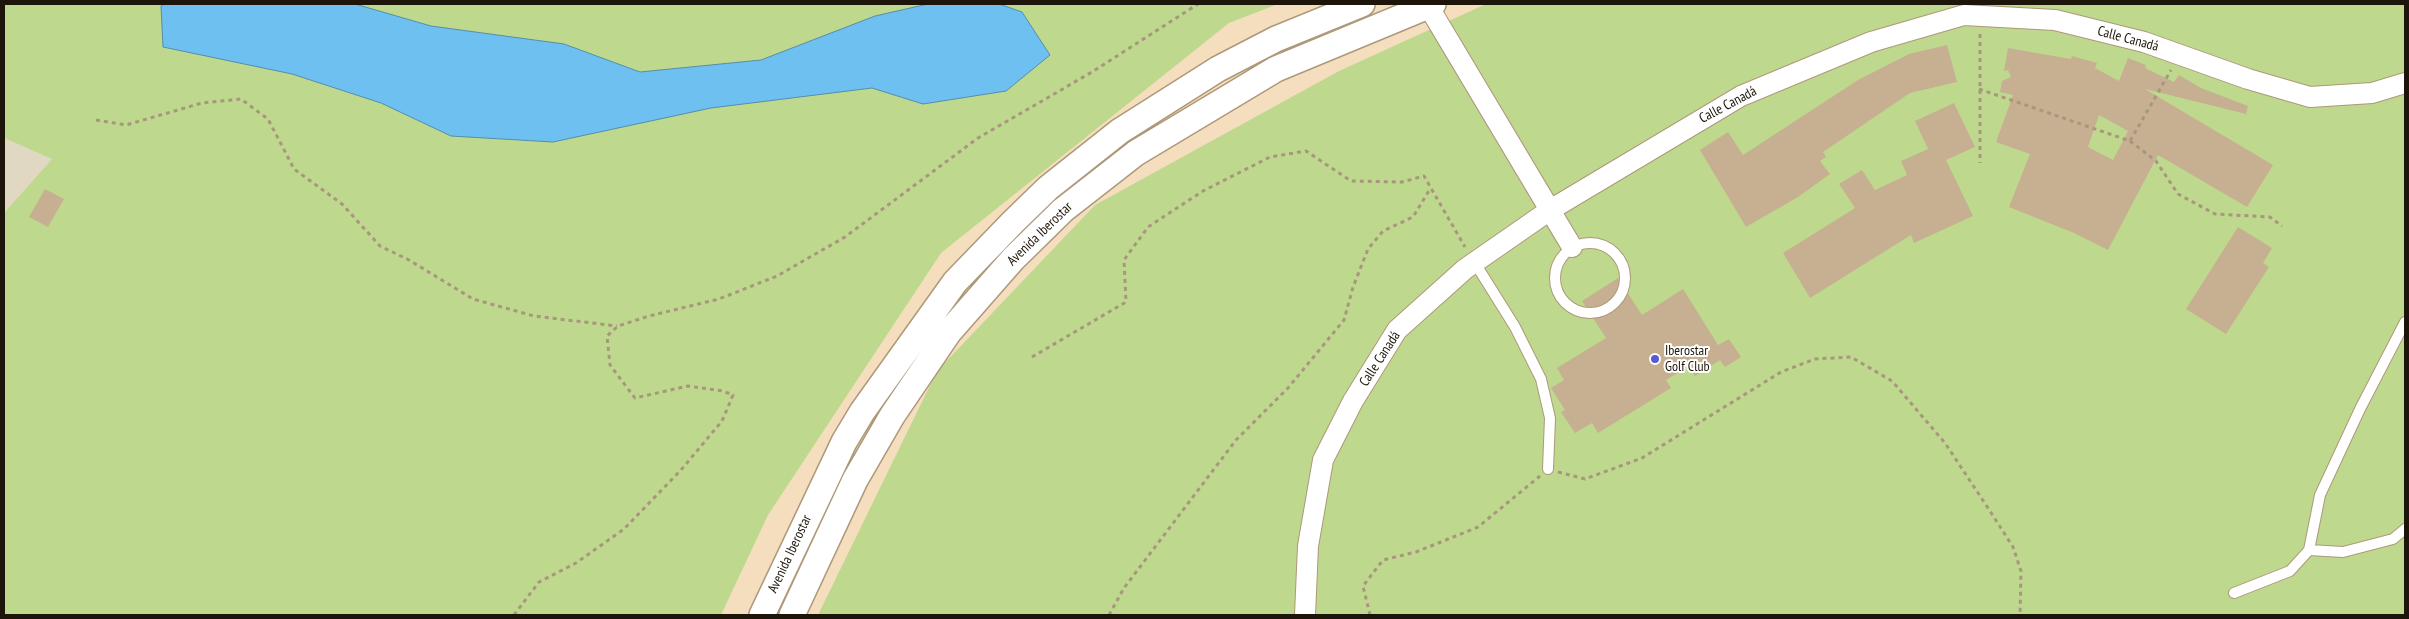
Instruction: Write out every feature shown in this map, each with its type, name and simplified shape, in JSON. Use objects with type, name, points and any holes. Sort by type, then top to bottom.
[{"type":"street","name":"Avenida Iberostar","points":[[762,615],[840,450],[862,412],[955,282],[985,250],[1048,188],[1120,131],[1243,55],[1362,4]]},
{"type":"street","name":"Avenida Iberostar","points":[[792,615],[855,480],[892,416],[949,332],[1013,259],[1063,210],[1136,153],[1276,69],[1430,4]]},
{"type":"street","points":[[1430,4],[1572,247]]},
{"type":"street","name":"Calle Canadá","points":[[1305,615],[1308,546],[1323,460],[1352,401],[1397,330],[1474,262],[1550,210],[1741,96],[1871,42],[1964,15],[2055,20],[2144,42],[2310,97],[2372,93],[2405,86]]},
{"type":"lane","points":[[1582,243],[1599,244],[1614,252],[1622,261],[1626,283],[1615,303],[1606,310],[1594,313],[1582,312],[1571,308],[1562,300],[1556,290],[1554,278],[1557,266],[1563,255],[1572,247],[1582,243]]},
{"type":"lane","points":[[1474,262],[1514,327],[1541,379],[1550,418],[1548,470]]},
{"type":"lane","points":[[2234,593],[2290,571],[2309,550],[2320,495],[2360,409],[2405,322]]},
{"type":"lane","points":[[2309,550],[2343,552],[2393,538],[2405,529]]},
{"type":"path","points":[[514,615],[539,582],[576,563],[624,529],[681,470],[722,421],[733,394],[688,386],[634,398],[610,365],[607,336],[618,326],[649,316],[719,299],[777,276],[845,238],[978,138],[1092,72],[1198,4]]},
{"type":"path","points":[[1980,16],[1980,163]]},
{"type":"path","points":[[2130,141],[2180,55]]},
{"type":"path","points":[[1979,90],[2130,141],[2156,161],[2178,194],[2215,214],[2270,217],[2282,226]]},
{"type":"path","points":[[96,120],[126,125],[202,103],[241,99],[268,119],[294,169],[342,204],[380,246],[409,260],[473,299],[534,316],[618,326]]},
{"type":"path","points":[[1032,356],[1126,302],[1124,260],[1148,226],[1204,191],[1270,157],[1306,152],[1351,181],[1402,182],[1424,176],[1474,262]]},
{"type":"path","points":[[1109,615],[1124,588],[1236,440],[1288,388],[1344,320],[1353,287],[1368,250],[1383,232],[1414,217],[1431,188]]},
{"type":"path","points":[[1370,615],[1363,586],[1383,560],[1416,552],[1478,526],[1548,470],[1585,479],[1634,461],[1781,372],[1815,359],[1851,357],[1892,381],[1945,443],[1990,510],[2013,547],[2021,571],[2020,615]]},
{"type":"shaded area","points":[[4,138],[52,159],[4,213]]},
{"type":"green space","points":[[4,4],[1278,4],[1229,23],[941,253],[768,515],[721,615],[4,615],[4,213],[52,159],[4,138]]},
{"type":"green space","points":[[1486,4],[2405,4],[2405,615],[818,615],[937,371],[1095,205],[1339,71]]},
{"type":"water","points":[[164,4],[355,4],[431,26],[564,44],[640,72],[761,60],[875,16],[928,4],[999,4],[1022,12],[1050,55],[1006,91],[923,104],[872,88],[711,108],[553,142],[451,136],[381,103],[292,74],[163,47],[161,6]]},
{"type":"building","points":[[1947,45],[1957,82],[1910,93],[1823,152],[1826,157],[1820,161],[1830,174],[1798,197],[1746,227],[1700,150],[1728,132],[1743,155],[1858,80],[1909,54]]},
{"type":"building","points":[[2008,48],[2071,59],[2072,56],[2097,63],[2095,68],[2119,81],[2128,58],[2146,65],[2145,68],[2174,82],[2179,75],[2201,88],[2248,106],[2246,114],[2145,89],[2273,165],[2247,207],[2158,155],[2108,250],[2074,233],[2009,207],[2030,154],[1996,142],[2013,95],[2000,92],[2002,81],[2011,77],[2008,70],[2004,71]],"holes":[[[2099,115],[2128,131],[2113,160],[2088,147]]]},
{"type":"building","points":[[1954,103],[1975,147],[1946,160],[1973,216],[1914,243],[1911,235],[1810,298],[1783,253],[1855,208],[1839,184],[1862,170],[1875,190],[1907,175],[1901,161],[1928,149],[1915,121]]},
{"type":"building","points":[[45,189],[64,199],[48,227],[29,217]]},
{"type":"building","points":[[2238,227],[2272,248],[2263,263],[2269,267],[2226,334],[2186,309]]},
{"type":"building","name":"Iberostar Golf Club","points":[[1618,278],[1642,315],[1683,289],[1718,345],[1729,339],[1741,357],[1725,367],[1720,360],[1695,376],[1689,366],[1666,380],[1671,388],[1598,433],[1592,423],[1575,433],[1561,412],[1565,410],[1551,388],[1564,380],[1557,368],[1606,338],[1582,301]]},
{"type":"place","name":"Iberostar Golf Club","points":[[1655,359]]}]
